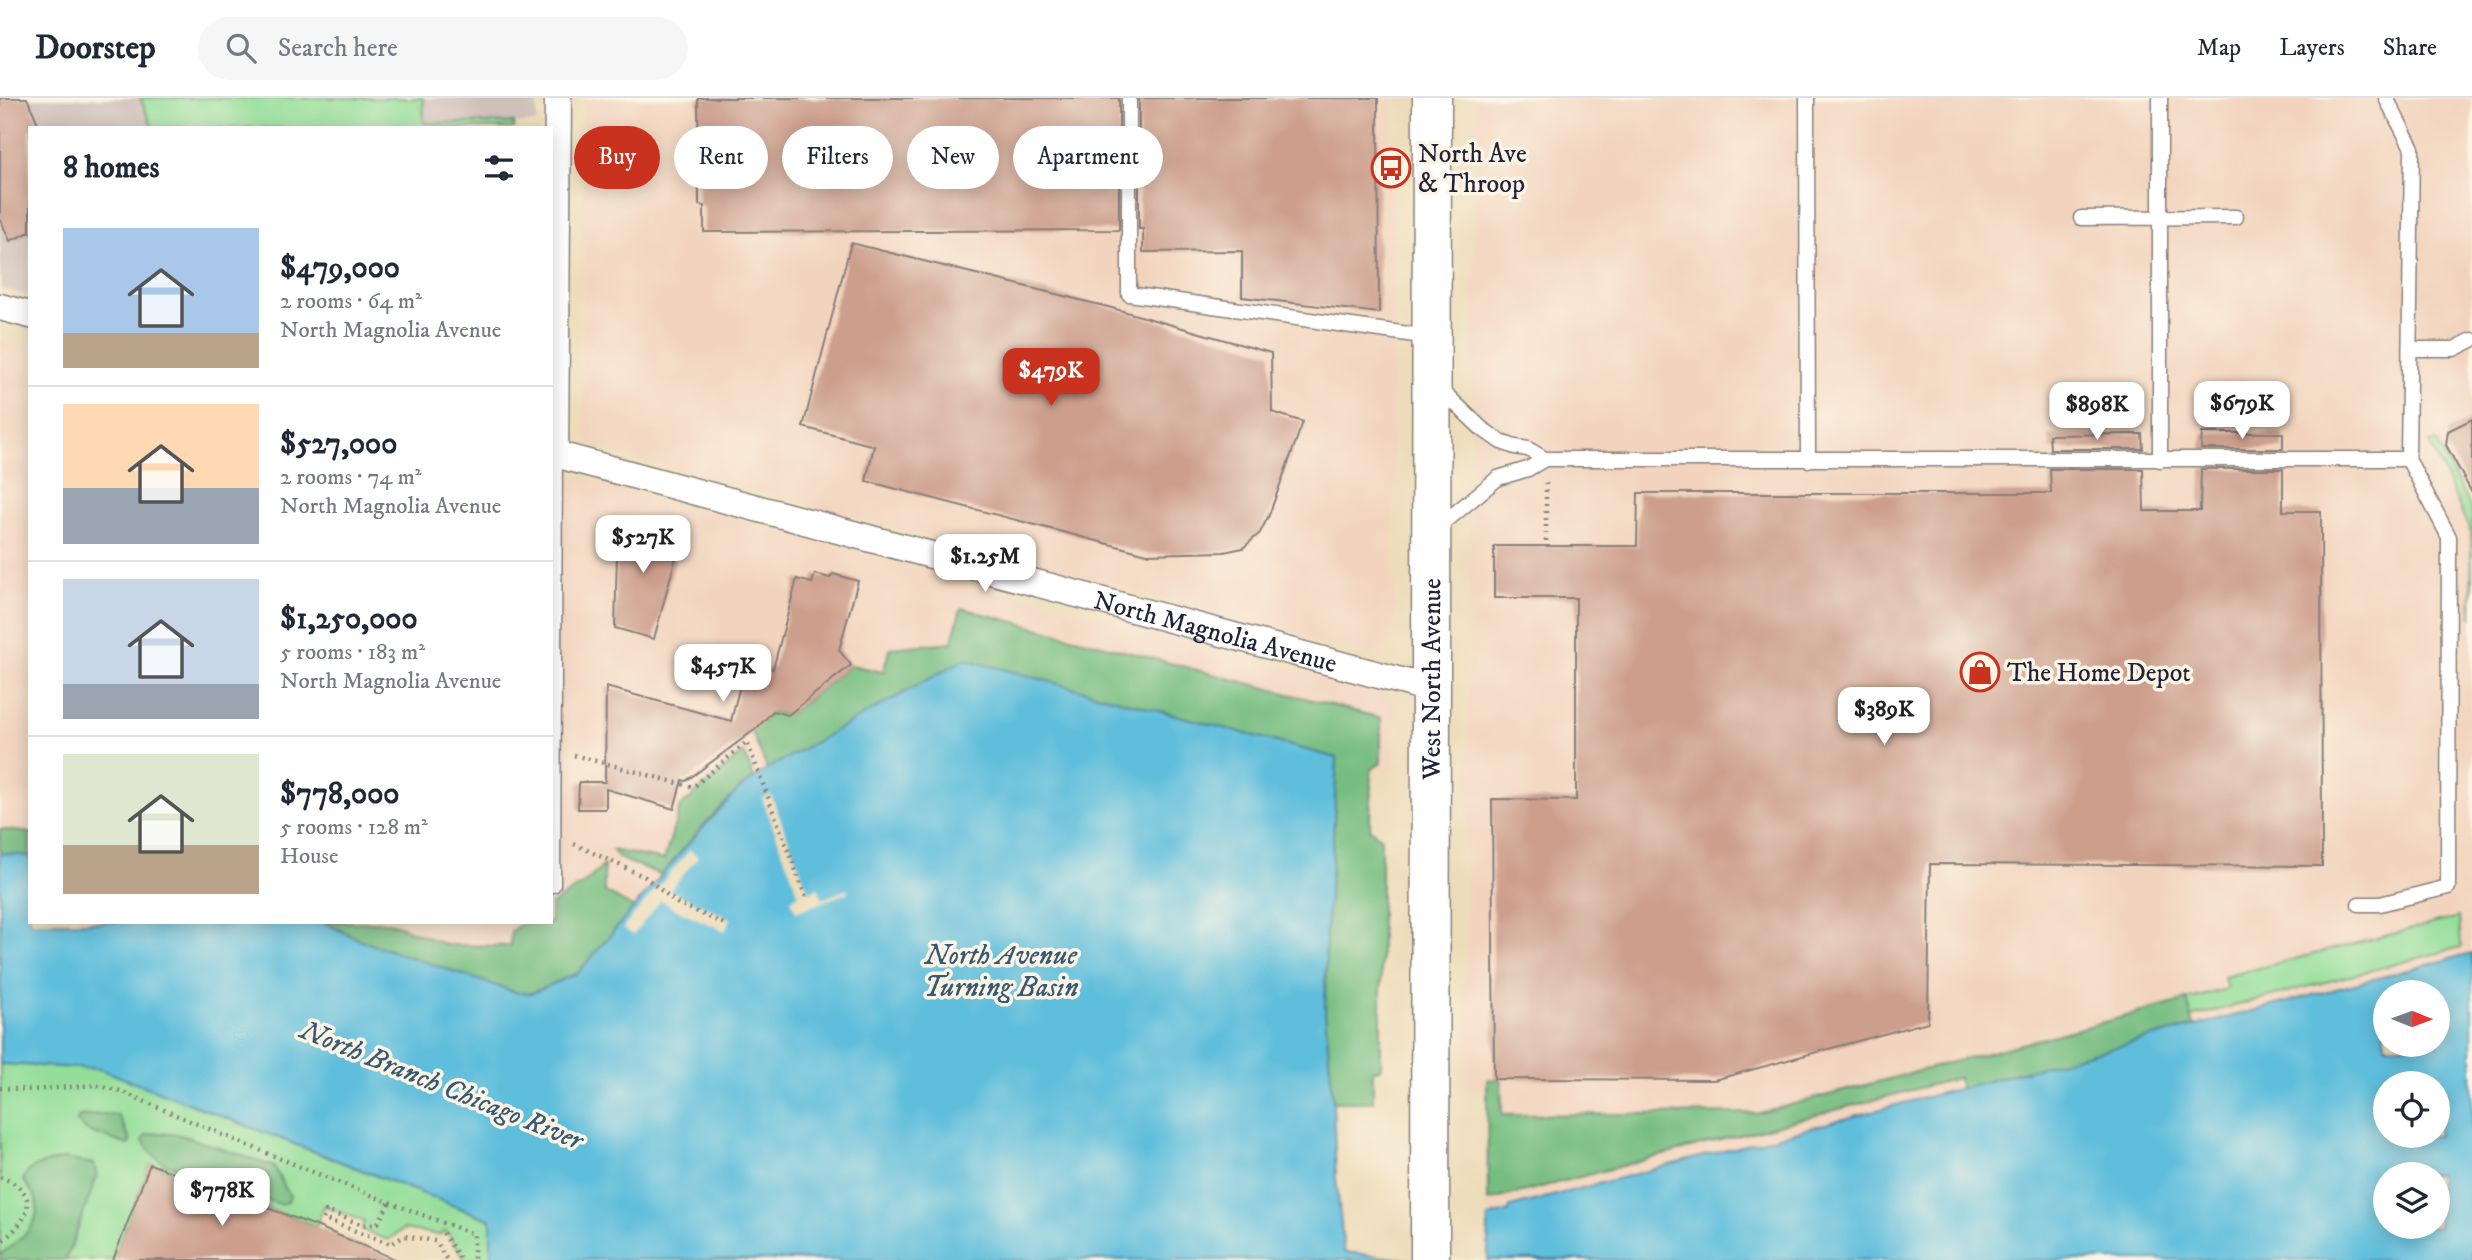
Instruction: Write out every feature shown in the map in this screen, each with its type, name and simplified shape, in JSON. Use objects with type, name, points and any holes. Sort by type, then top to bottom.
[{"type":"main road","name":"West North Avenue","points":[[1430,1260],[1432,98]]},
{"type":"street","points":[[553,454],[558,98]]},
{"type":"street","points":[[0,307],[28,314]]},
{"type":"street","name":"North Magnolia Avenue","points":[[553,454],[1431,689]]},
{"type":"lane","points":[[1129,98],[1129,294],[1432,337]]},
{"type":"lane","points":[[1807,98],[1808,460]]},
{"type":"lane","points":[[2160,98],[2160,460]]},
{"type":"lane","points":[[2358,904],[2380,904],[2448,887],[2449,537],[2408,460],[2412,148],[2386,98]]},
{"type":"lane","points":[[2081,218],[2236,217]]},
{"type":"lane","points":[[2410,349],[2454,349],[2472,340]]},
{"type":"lane","points":[[1432,382],[1481,428],[1501,442],[1528,449],[1545,459],[2408,460]]},
{"type":"lane","points":[[553,454],[553,885]]},
{"type":"lane","points":[[1432,533],[1498,478],[1528,469],[1545,459]]},
{"type":"path","points":[[1546,475],[1546,546]]},
{"type":"path","points":[[554,750],[693,787],[747,742],[807,900]]},
{"type":"path","points":[[553,834],[645,877],[677,903],[727,925]]},
{"type":"path","points":[[0,1088],[32,1090],[94,1085],[118,1090],[260,1152],[474,1234],[474,1260]]},
{"type":"path","points":[[0,1177],[13,1182],[23,1191],[28,1201],[22,1223],[0,1242]]},
{"type":"path","points":[[389,1203],[378,1223],[363,1226],[326,1211],[323,1219],[391,1244],[405,1236],[435,1241],[447,1260]]},
{"type":"path","points":[[443,1233],[461,1260]]},
{"type":"path","points":[[443,1254],[453,1248]]},
{"type":"shaded area","points":[[0,98],[140,98],[152,126],[28,126],[28,295],[0,288]]},
{"type":"shaded area","points":[[423,98],[537,98],[537,123],[424,123]]},
{"type":"shaded area","points":[[583,98],[1393,98],[1394,632],[1391,642],[1385,648],[1369,654],[1356,652],[599,449],[589,444],[583,433],[583,189],[660,189],[660,126],[583,126]]},
{"type":"shaded area","points":[[1475,98],[2472,98],[2472,953],[1510,1207],[1509,1211],[1488,1217],[1487,1089],[1464,1089]]},
{"type":"shaded area","points":[[0,341],[28,348],[28,856],[0,853]]},
{"type":"shaded area","points":[[553,470],[1384,693],[1393,700],[1395,706],[1394,773],[965,659],[696,835],[578,973],[333,924],[553,924]]},
{"type":"green space","points":[[140,98],[423,98],[424,123],[514,123],[514,126],[152,126]]},
{"type":"green space","points":[[2436,441],[2472,511],[2472,618],[2471,532],[2430,443]]},
{"type":"green space","points":[[961,608],[1381,718],[1381,763],[1371,770],[1370,829],[1381,838],[1381,1069],[1373,1070],[1373,1102],[1333,1102],[1325,1013],[1326,930],[1332,865],[1336,758],[965,659],[767,769],[752,732],[773,711],[788,715],[851,665],[883,672],[890,648],[952,642]]},
{"type":"green space","points":[[744,752],[754,779],[716,812],[662,875],[620,859],[612,850],[664,860],[680,807]]},
{"type":"green space","points":[[0,829],[28,833],[28,856],[0,853]]},
{"type":"green space","points":[[604,865],[604,891],[634,908],[578,973],[532,993],[518,993],[365,942],[327,924],[394,924],[446,945],[510,946],[511,931],[521,924],[553,924],[553,904],[587,881]]},
{"type":"green space","points":[[2459,917],[2461,947],[2191,1017],[2187,1000],[2227,989],[2224,977]]},
{"type":"green space","points":[[2187,1000],[2194,1026],[1961,1089],[1958,1078],[1488,1201],[1487,1080],[1501,1079],[1502,1115],[1760,1113]]},
{"type":"green space","points":[[0,1064],[100,1069],[491,1220],[491,1260],[466,1260],[446,1231],[439,1235],[404,1229],[388,1240],[362,1230],[364,1221],[324,1206],[316,1226],[150,1164],[113,1260],[0,1260]]},
{"type":"green space","points":[[118,1115],[131,1141],[128,1145],[87,1131],[77,1121],[79,1116]]},
{"type":"green space","points":[[146,1135],[181,1135],[273,1166],[290,1196],[288,1202],[282,1205],[163,1163],[143,1141]]},
{"type":"green space","points":[[63,1159],[94,1164],[97,1176],[66,1260],[0,1260],[0,1255],[27,1232],[36,1218],[36,1200],[23,1180],[26,1175],[39,1165]]},
{"type":"water","name":"North Avenue Turning Basin","points":[[965,659],[1337,758],[1326,930],[1325,1013],[1336,1178],[1344,1252],[1413,1260],[491,1260],[491,1220],[100,1069],[0,1064],[0,853],[28,856],[28,924],[327,924],[365,942],[518,993],[532,993],[578,973],[696,835],[738,790],[767,769]]},
{"type":"water","points":[[2472,953],[2472,1260],[1488,1260],[1488,1217],[1509,1211],[1510,1207]]},
{"type":"pier","points":[[771,795],[809,892],[818,888],[823,899],[847,889],[848,892],[796,912],[791,899],[799,895],[762,798]]},
{"type":"pier","points":[[690,850],[698,857],[670,890],[731,919],[725,931],[661,900],[633,935],[623,928]]},
{"type":"building","points":[[0,98],[27,98],[39,126],[28,126],[28,233],[10,241],[0,219]]},
{"type":"building","points":[[698,98],[1119,98],[1119,126],[1013,126],[1013,189],[1119,189],[1119,230],[704,232],[704,206],[699,205],[699,189],[768,189],[768,126],[698,126]]},
{"type":"building","points":[[1139,98],[1378,98],[1379,313],[1242,297],[1242,251],[1143,252],[1143,229],[1139,229],[1139,189],[1163,189],[1163,126],[1139,126]]},
{"type":"building","points":[[851,243],[1112,308],[1271,353],[1272,412],[1303,422],[1260,533],[1243,548],[1224,552],[1147,554],[866,481],[874,446],[803,427]]},
{"type":"building","points":[[2472,419],[2472,493],[2446,445],[2448,431]]},
{"type":"building","points":[[2202,433],[2283,433],[2283,449],[2201,449]]},
{"type":"building","points":[[2142,434],[2143,449],[2050,449],[2049,435]]},
{"type":"building","name":"The Home Depot","points":[[2050,469],[2143,469],[2144,511],[2200,511],[2201,469],[2283,469],[2283,511],[2321,511],[2322,866],[1930,864],[1928,1022],[1714,1080],[1494,1079],[1492,799],[1576,800],[1576,598],[1494,598],[1494,546],[1637,546],[1638,493],[2051,493]]},
{"type":"building","points":[[618,517],[682,534],[654,639],[615,628]]},
{"type":"building","points":[[815,574],[830,578],[833,574],[858,581],[839,650],[851,665],[788,715],[773,711],[757,728],[686,781],[682,780],[674,809],[606,789],[606,809],[578,809],[579,782],[605,782],[606,687],[731,721],[746,661],[773,669],[797,579],[812,583]]},
{"type":"building","points":[[150,1164],[316,1226],[397,1260],[113,1260]]},
{"type":"place","name":"North Ave & Throop","points":[[1391,168]]},
{"type":"place","name":"The Home Depot","points":[[1980,672]]},
{"type":"water label","name":"North Branch Chicago River","points":[[442,1084]]}]
